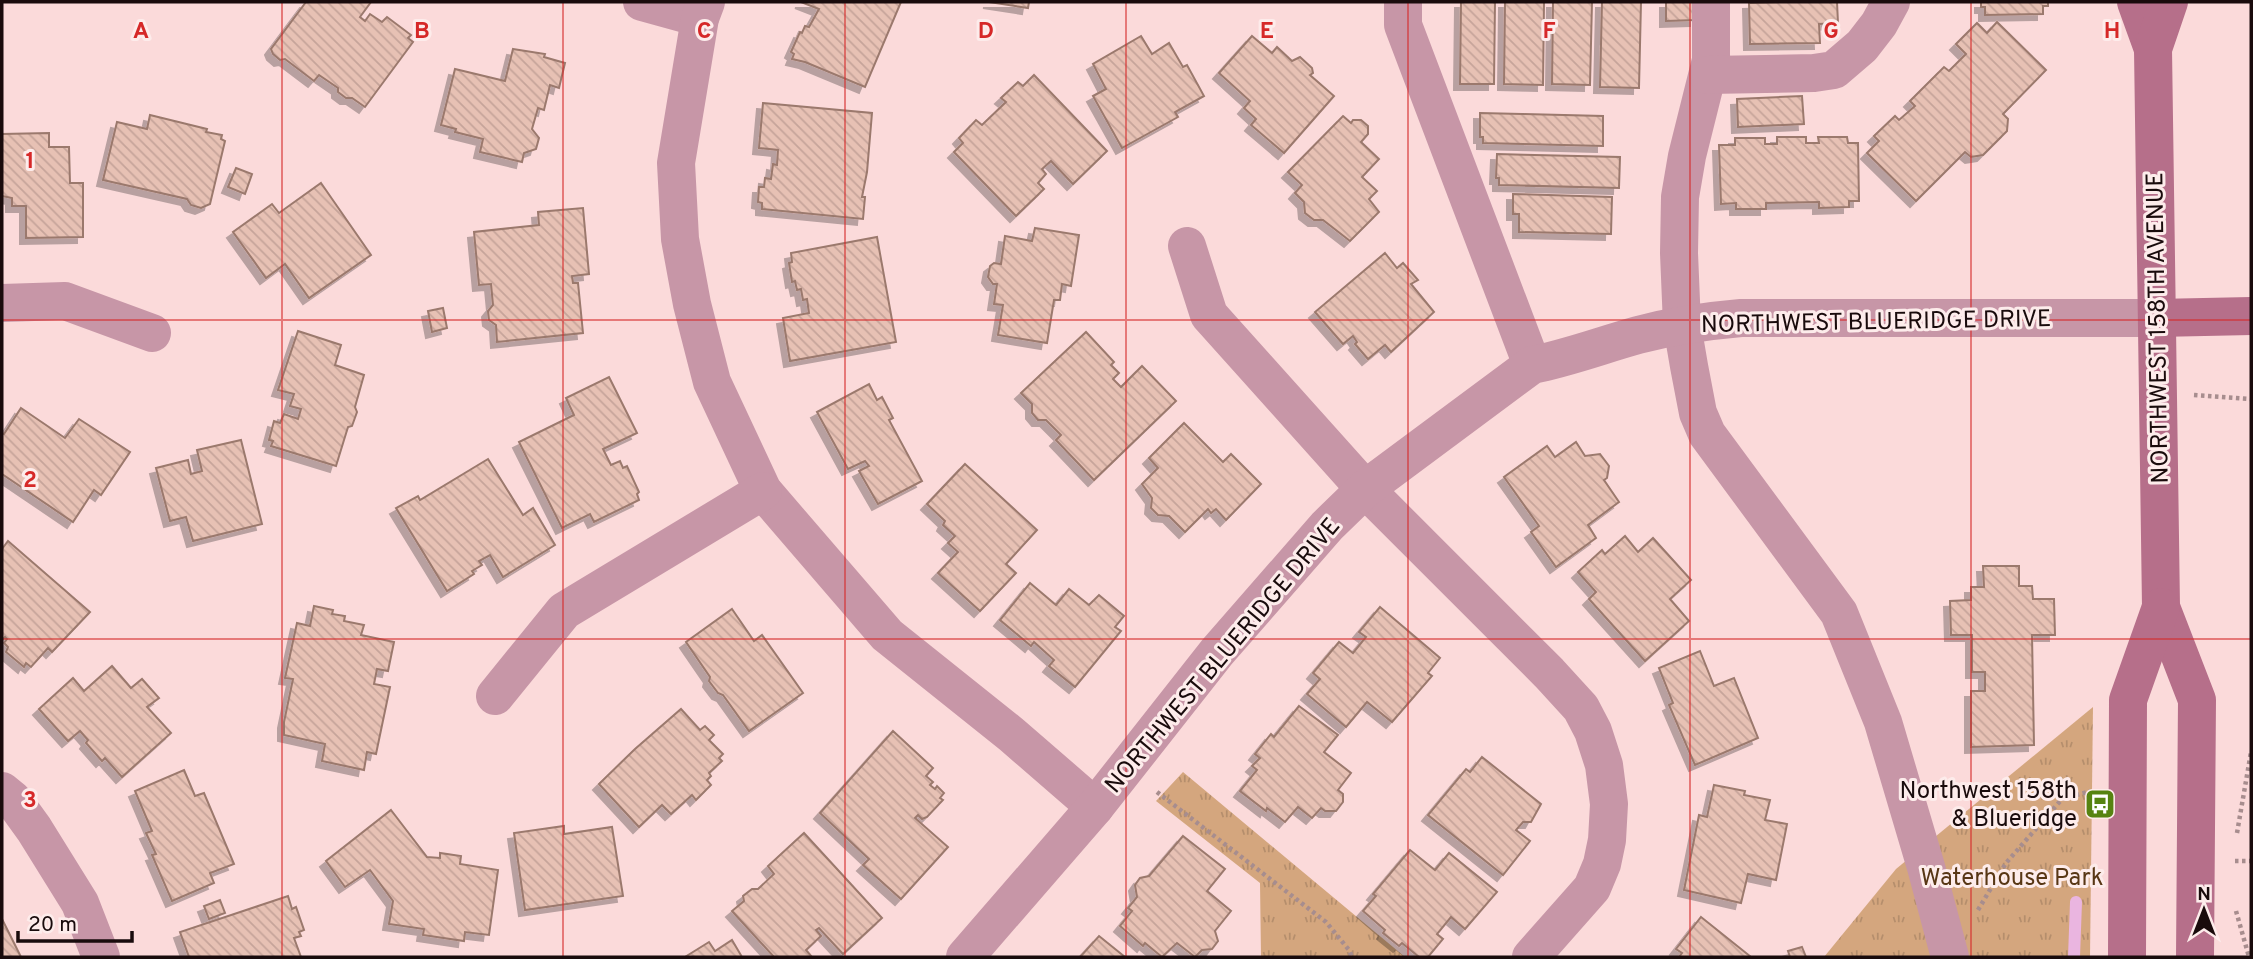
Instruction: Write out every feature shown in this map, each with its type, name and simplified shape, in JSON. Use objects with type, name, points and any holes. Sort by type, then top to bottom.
[{"type":"main road","name":"NORTHWEST 158TH AVENUE","points":[[2127,957],[2128,700],[2161,607],[2153,48],[2136,2]]},
{"type":"main road","name":"NORTHWEST 158TH AVENUE","points":[[2153,48],[2169,2]]},
{"type":"main road","name":"NORTHWEST BLUERIDGE DRIVE","points":[[2157,317],[2251,316]]},
{"type":"main road","name":"NORTHWEST 158TH AVENUE","points":[[2161,607],[2197,700],[2195,957]]},
{"type":"street","points":[[642,2],[703,10],[676,163],[680,239],[692,304],[712,382],[763,491],[887,635],[1012,735],[1095,807]]},
{"type":"street","points":[[1404,2],[1403,25],[1532,365]]},
{"type":"street","points":[[1711,2],[1708,75],[1687,156],[1680,197],[1682,325],[1698,413],[1707,434],[1839,612],[1883,722],[1950,957]]},
{"type":"street","points":[[1708,75],[1814,73],[1834,69],[1862,46],[1891,2]]},
{"type":"street","points":[[1188,246],[1209,315],[1365,489],[1549,673],[1581,708],[1593,732],[1604,765],[1609,804],[1607,840],[1602,864],[1592,888],[1531,957]]},
{"type":"street","points":[[2,303],[65,301],[152,333]]},
{"type":"street","name":"NORTHWEST BLUERIDGE DRIVE","points":[[965,957],[1095,807],[1217,652],[1327,526],[1365,489],[1532,365],[1565,359],[1638,335],[1682,325],[1741,318],[2157,317]]},
{"type":"street","points":[[495,696],[564,611],[763,491]]},
{"type":"street","points":[[2,791],[13,800],[34,829],[80,903],[101,957]]},
{"type":"path","points":[[2158,393],[2251,399]]},
{"type":"path","points":[[2238,829],[2251,752]]},
{"type":"path","points":[[1126,768],[1326,922],[1352,957]]},
{"type":"path","points":[[1976,914],[2006,863],[2062,799],[2095,790],[2127,790]]},
{"type":"path","points":[[2234,861],[2251,861]]},
{"type":"green space","name":"Waterhouse Park","points":[[2093,707],[2090,957],[1824,957],[1896,869]]},
{"type":"green space","points":[[1183,772],[1405,957],[1261,957],[1260,883],[1156,801]]},
{"type":"building","points":[[306,2],[371,2],[360,17],[365,21],[370,14],[382,22],[387,17],[411,35],[408,38],[413,42],[365,107],[352,98],[346,98],[338,92],[338,88],[319,75],[314,81],[285,59],[280,60],[273,54],[271,49]]},
{"type":"building","points":[[801,2],[901,2],[865,87],[792,59],[794,54],[791,52],[800,32],[802,33],[805,26],[809,27],[819,9]]},
{"type":"building","points":[[989,2],[1029,2],[1028,8]]},
{"type":"building","points":[[1461,2],[1495,2],[1494,84],[1460,84]]},
{"type":"building","points":[[1505,2],[1544,2],[1543,85],[1504,84]]},
{"type":"building","points":[[1553,2],[1592,2],[1590,85],[1552,84]]},
{"type":"building","points":[[1602,2],[1641,2],[1639,88],[1600,87]]},
{"type":"building","points":[[1666,2],[1696,2],[1696,20],[1666,21]]},
{"type":"building","points":[[1837,2],[1838,23],[1819,24],[1820,43],[1750,44],[1749,3]]},
{"type":"building","points":[[1981,2],[2048,2],[2048,6],[2043,6],[2043,14],[1985,15],[1985,7],[1981,7]]},
{"type":"building","points":[[1997,22],[2046,70],[2003,114],[2008,119],[2007,131],[1983,155],[1971,157],[1965,152],[1916,201],[1867,153],[1879,141],[1874,136],[1895,116],[1899,120],[1915,106],[1910,101],[1944,67],[1949,71],[1966,54],[1956,44],[1977,23],[1987,33]]},
{"type":"building","points":[[1141,36],[1152,54],[1169,43],[1183,67],[1187,65],[1204,96],[1175,112],[1178,117],[1122,148],[1093,96],[1106,89],[1093,64]]},
{"type":"building","points":[[1252,36],[1272,53],[1277,47],[1292,61],[1300,57],[1312,68],[1313,73],[1310,75],[1334,96],[1284,153],[1251,125],[1256,119],[1244,108],[1250,101],[1219,73]]},
{"type":"building","points":[[513,49],[545,54],[544,57],[565,63],[559,88],[550,85],[544,110],[538,108],[532,129],[539,138],[536,149],[524,153],[522,162],[480,152],[483,139],[455,132],[456,129],[441,125],[455,69],[505,81]]},
{"type":"building","points":[[1034,75],[1107,151],[1073,184],[1051,161],[1042,169],[1046,174],[1038,183],[1044,189],[1016,216],[954,152],[963,143],[959,138],[976,120],[982,125],[1006,102],[1001,98],[1018,82],[1023,86]]},
{"type":"building","points":[[1802,96],[1804,124],[1738,127],[1737,99]]},
{"type":"building","points":[[763,103],[872,113],[862,197],[865,197],[863,219],[762,209],[762,203],[758,202],[759,187],[764,187],[765,178],[771,179],[773,164],[777,165],[778,150],[759,148]]},
{"type":"building","points":[[1480,113],[1603,116],[1603,146],[1483,143],[1483,137],[1480,137]]},
{"type":"building","points":[[150,115],[222,135],[221,139],[225,141],[210,204],[201,208],[191,205],[187,199],[103,180],[117,122],[147,129]]},
{"type":"building","points":[[1343,116],[1351,123],[1353,120],[1361,120],[1368,126],[1368,134],[1361,142],[1379,159],[1362,177],[1377,191],[1369,199],[1379,212],[1350,241],[1323,220],[1314,220],[1305,213],[1304,202],[1295,193],[1302,185],[1288,172]]},
{"type":"building","points":[[49,133],[49,147],[69,147],[70,183],[83,183],[83,237],[26,238],[26,206],[12,206],[12,198],[2,196],[2,134]]},
{"type":"building","points":[[1777,137],[1806,137],[1806,143],[1819,143],[1818,137],[1847,137],[1848,143],[1858,143],[1859,201],[1849,201],[1849,207],[1819,208],[1819,202],[1766,203],[1766,209],[1736,209],[1736,203],[1721,204],[1719,145],[1735,145],[1735,138],[1765,138],[1765,144],[1777,144]]},
{"type":"building","points":[[1497,154],[1620,157],[1619,188],[1499,185],[1499,178],[1496,178]]},
{"type":"building","points":[[236,168],[252,174],[245,194],[228,187]]},
{"type":"building","points":[[321,183],[371,255],[309,298],[285,264],[266,278],[233,232],[272,204],[279,213]]},
{"type":"building","points":[[1513,194],[1612,197],[1611,234],[1519,232],[1519,214],[1513,214]]},
{"type":"building","points":[[583,208],[589,274],[572,276],[573,283],[578,283],[583,333],[497,342],[496,325],[489,320],[488,311],[493,305],[491,284],[479,285],[474,232],[539,225],[538,212]]},
{"type":"building","points":[[1035,228],[1079,235],[1071,286],[1062,284],[1060,300],[1054,300],[1047,343],[998,335],[1003,305],[994,304],[997,284],[993,284],[988,277],[990,266],[994,263],[1001,264],[1005,236],[1032,241]]},
{"type":"building","points":[[877,237],[896,342],[790,361],[783,318],[809,313],[807,299],[803,300],[801,289],[797,290],[795,281],[792,282],[789,263],[792,262],[791,253]]},
{"type":"building","points":[[1385,253],[1397,268],[1403,263],[1418,280],[1411,284],[1434,312],[1391,352],[1385,345],[1368,359],[1355,344],[1357,342],[1353,336],[1343,344],[1315,312]]},
{"type":"building","points":[[443,308],[447,328],[432,332],[428,311]]},
{"type":"building","points":[[298,331],[341,345],[335,365],[364,375],[355,407],[357,412],[352,426],[348,427],[336,466],[271,446],[273,441],[269,440],[274,421],[280,423],[284,414],[298,419],[301,409],[290,406],[294,394],[278,390]]},
{"type":"building","points":[[1086,332],[1114,362],[1111,365],[1119,373],[1113,379],[1121,387],[1142,366],[1176,401],[1094,480],[1056,440],[1061,435],[1046,420],[1038,420],[1032,413],[1032,404],[1021,393]]},
{"type":"building","points":[[609,377],[637,433],[603,449],[611,465],[620,461],[623,468],[627,466],[639,492],[639,500],[594,522],[590,514],[562,528],[519,442],[574,415],[566,398]]},
{"type":"building","points":[[869,384],[877,400],[882,397],[893,418],[889,420],[922,481],[878,504],[859,471],[869,466],[865,461],[848,469],[817,412]]},
{"type":"building","points":[[21,408],[65,438],[79,419],[130,452],[101,495],[94,490],[73,522],[2,474],[2,433],[4,434]]},
{"type":"building","points":[[1184,423],[1223,462],[1231,454],[1261,484],[1226,520],[1216,509],[1211,513],[1208,509],[1185,532],[1169,516],[1158,515],[1151,508],[1152,498],[1142,484],[1158,468],[1149,458]]},
{"type":"building","points":[[241,440],[262,524],[193,541],[186,517],[170,521],[156,468],[188,460],[191,474],[202,471],[197,450]]},
{"type":"building","points":[[1576,442],[1585,456],[1600,454],[1609,466],[1607,478],[1604,480],[1619,502],[1588,525],[1596,538],[1556,567],[1531,532],[1539,526],[1504,477],[1547,446],[1555,457]]},
{"type":"building","points":[[488,459],[523,515],[533,508],[555,545],[503,577],[490,555],[479,561],[482,565],[472,571],[474,574],[447,591],[396,508],[418,496],[420,500]]},
{"type":"building","points":[[965,464],[1037,530],[1006,564],[1016,573],[980,611],[938,573],[958,552],[948,543],[955,536],[943,525],[945,521],[927,504]]},
{"type":"building","points":[[1625,536],[1638,552],[1653,538],[1691,580],[1670,599],[1689,621],[1645,661],[1589,599],[1596,592],[1578,572],[1602,550],[1605,554]]},
{"type":"building","points":[[8,541],[90,612],[52,652],[48,648],[31,667],[26,663],[24,667],[6,652],[8,647],[4,643],[7,639],[5,637],[2,640],[2,549]]},
{"type":"building","points":[[1983,566],[2019,566],[2019,586],[2032,586],[2033,599],[2054,599],[2055,635],[2032,635],[2034,745],[1971,747],[1971,691],[1985,691],[1985,672],[1972,672],[1972,635],[1951,635],[1950,601],[1971,600],[1971,587],[1984,587]]},
{"type":"building","points":[[1030,583],[1056,605],[1069,589],[1089,605],[1099,595],[1124,616],[1115,627],[1121,631],[1075,687],[1049,666],[1054,660],[1034,642],[1031,646],[1000,620]]},
{"type":"building","points":[[314,606],[345,616],[344,621],[364,625],[361,635],[394,642],[388,671],[377,669],[374,684],[390,687],[376,754],[367,752],[364,770],[322,761],[325,744],[284,735],[293,679],[285,678],[297,623],[310,626]]},
{"type":"building","points":[[1380,607],[1440,658],[1428,673],[1432,676],[1392,722],[1367,702],[1346,727],[1307,694],[1320,679],[1313,673],[1339,642],[1353,653],[1366,637],[1359,632]]},
{"type":"building","points":[[732,609],[754,641],[762,635],[803,693],[749,731],[723,695],[718,693],[709,681],[710,677],[686,642]]},
{"type":"building","points":[[1700,651],[1714,686],[1734,678],[1758,738],[1695,765],[1669,705],[1673,703],[1659,668]]},
{"type":"building","points":[[112,666],[131,688],[142,679],[159,698],[147,707],[171,733],[122,777],[105,758],[102,761],[86,743],[88,740],[80,731],[68,741],[39,709],[73,678],[84,691]]},
{"type":"building","points":[[1299,706],[1338,735],[1324,752],[1351,773],[1338,790],[1343,794],[1343,802],[1336,811],[1325,811],[1321,808],[1312,818],[1298,807],[1285,822],[1240,791],[1257,770],[1252,766],[1260,758],[1255,754],[1271,734],[1274,737]]},
{"type":"building","points":[[681,709],[700,730],[705,726],[714,735],[709,740],[723,754],[719,758],[722,761],[709,773],[711,776],[707,780],[711,785],[696,800],[692,795],[671,814],[662,805],[639,827],[599,784]]},
{"type":"building","points":[[893,731],[933,768],[926,776],[933,782],[930,785],[935,789],[937,786],[944,793],[940,798],[943,800],[927,817],[922,819],[918,815],[915,818],[948,847],[901,899],[863,865],[869,859],[820,813]]},
{"type":"building","points":[[1482,757],[1541,804],[1531,822],[1523,822],[1516,830],[1530,841],[1503,875],[1428,815],[1466,769],[1470,772]]},
{"type":"building","points":[[184,770],[195,796],[204,793],[234,864],[210,873],[214,883],[172,901],[152,855],[156,854],[146,833],[152,831],[135,791]]},
{"type":"building","points":[[1714,785],[1745,791],[1744,795],[1770,800],[1765,820],[1787,824],[1776,880],[1748,874],[1741,903],[1684,890],[1699,815],[1707,817]]},
{"type":"building","points":[[391,810],[427,857],[440,858],[440,853],[461,856],[460,864],[498,870],[489,935],[465,932],[464,941],[423,935],[424,929],[389,924],[393,901],[370,870],[345,887],[326,861]]},
{"type":"building","points":[[564,826],[564,834],[612,827],[623,896],[525,910],[514,833]]},
{"type":"building","points":[[804,833],[882,918],[843,954],[819,928],[816,930],[821,936],[806,950],[812,957],[774,957],[732,911],[744,901],[743,896],[752,889],[758,889],[774,874],[768,866]]},
{"type":"building","points":[[1183,836],[1225,869],[1207,891],[1231,911],[1215,931],[1218,941],[1212,949],[1202,950],[1195,957],[1177,943],[1162,957],[1145,943],[1143,946],[1120,926],[1132,911],[1128,908],[1137,897],[1135,885],[1140,878],[1149,876]]},
{"type":"building","points":[[1410,850],[1435,870],[1449,853],[1497,892],[1465,929],[1451,917],[1437,934],[1443,939],[1428,957],[1419,957],[1402,943],[1399,946],[1363,911],[1376,896],[1373,894]]},
{"type":"building","points":[[288,896],[292,909],[296,907],[304,930],[299,932],[301,936],[294,938],[301,957],[189,957],[180,932]]},
{"type":"building","points":[[220,900],[225,913],[209,919],[204,906]]},
{"type":"building","points":[[1701,917],[1751,957],[1679,957],[1682,953],[1676,949]]},
{"type":"building","points":[[2,919],[21,957],[2,957]]},
{"type":"building","points":[[1099,936],[1125,957],[1080,957]]},
{"type":"building","points":[[732,940],[742,957],[685,957],[709,942],[715,951]]},
{"type":"building","points":[[1802,947],[1806,957],[1790,957],[1788,951]]},
{"type":"waterway","points":[[2074,957],[2076,902]]},
{"type":"place","name":"Northwest 158th & Blueridge","points":[[2100,804]]}]
